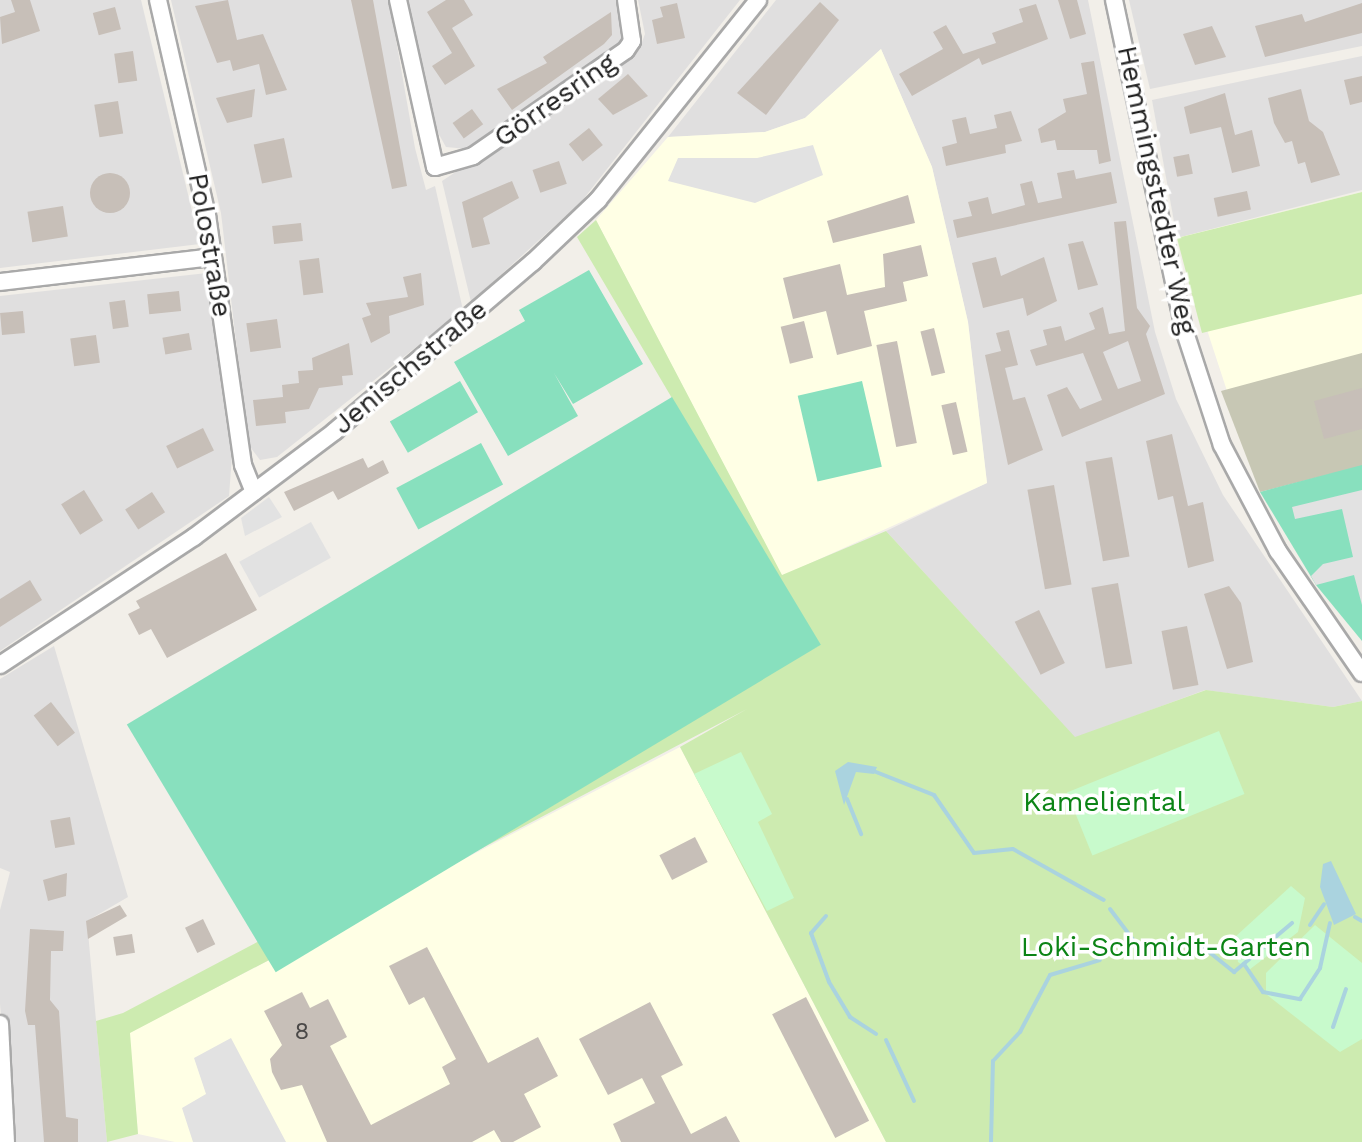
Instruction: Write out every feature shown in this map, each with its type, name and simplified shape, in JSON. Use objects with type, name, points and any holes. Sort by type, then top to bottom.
[{"type":"street","name":"Polostraße","points":[[158,0],[213,257],[243,465],[254,492]]},
{"type":"street","name":"Görresring","points":[[398,0],[435,167],[473,156],[626,50],[632,41],[626,0]]},
{"type":"street","name":"Jenischstraße","points":[[0,665],[254,492],[381,395],[598,200],[758,0]]},
{"type":"street","name":"Hemmingstedter Weg","points":[[1114,0],[1183,326],[1222,445],[1278,551],[1362,673]]},
{"type":"street","points":[[0,282],[213,257]]},
{"type":"street","points":[[0,1024],[6,1142]]},
{"type":"shaded area","points":[[0,0],[141,0],[200,244],[0,268]]},
{"type":"shaded area","points":[[171,0],[389,0],[415,148],[426,190],[435,186],[463,310],[277,457],[260,460],[248,444],[221,213]]},
{"type":"shaded area","points":[[407,0],[620,0],[626,26],[619,48],[531,109],[467,149],[446,147],[432,122]]},
{"type":"shaded area","points":[[638,0],[740,0],[581,202],[471,302],[442,181],[639,50],[645,34]]},
{"type":"shaded area","points":[[776,0],[1088,0],[1155,332],[1176,399],[1223,495],[1362,701],[1333,707],[1205,690],[1075,738],[886,531],[987,483],[968,322],[932,167],[881,49],[805,118],[765,132],[668,137]]},
{"type":"shaded area","points":[[1129,0],[1362,0],[1362,46],[1150,89]]},
{"type":"shaded area","points":[[881,49],[932,167],[968,322],[987,483],[782,576],[596,220],[668,137],[765,132],[805,118]]},
{"type":"shaded area","points":[[1362,56],[1362,190],[1177,238],[1152,100]]},
{"type":"shaded area","points":[[813,145],[823,175],[755,203],[668,181],[678,158],[757,158]]},
{"type":"shaded area","points":[[1362,192],[1362,465],[1260,492],[1177,238]]},
{"type":"shaded area","points":[[207,273],[233,442],[229,496],[0,651],[0,296]]},
{"type":"shaded area","points":[[1362,353],[1362,466],[1260,492],[1221,391]]},
{"type":"shaded area","points":[[1362,490],[1362,605],[1354,575],[1316,585],[1311,576],[1323,564],[1353,557],[1342,509],[1295,519],[1292,507]]},
{"type":"shaded area","points":[[269,497],[282,517],[245,536],[241,518]]},
{"type":"shaded area","points":[[311,522],[331,558],[259,598],[239,562]]},
{"type":"shaded area","points":[[54,646],[128,897],[87,921],[107,1142],[12,1142],[0,1004],[0,910],[10,872],[0,868],[0,679]]},
{"type":"shaded area","points":[[680,747],[886,1142],[175,1142],[138,1134],[129,1033]]},
{"type":"shaded area","points":[[231,1038],[286,1142],[193,1142],[182,1108],[206,1094],[194,1058]]},
{"type":"green space","points":[[1362,192],[1362,294],[1202,333],[1177,238]]},
{"type":"green space","name":"Loki-Schmidt-Garten","points":[[596,220],[782,575],[886,531],[1075,737],[1206,690],[1333,707],[1362,701],[1362,1142],[886,1142],[680,747],[747,709],[130,1033],[138,1134],[107,1142],[96,1021],[123,1013],[818,646],[577,237]]},
{"type":"green space","points":[[589,270],[643,364],[573,404],[554,373],[578,416],[508,456],[454,362],[525,321],[519,310]]},
{"type":"green space","points":[[460,381],[478,412],[408,453],[390,422]]},
{"type":"green space","points":[[862,381],[882,467],[817,482],[798,396]]},
{"type":"green space","points":[[672,397],[821,645],[276,972],[127,725]]},
{"type":"green space","points":[[481,443],[503,484],[418,530],[396,488]]},
{"type":"green space","points":[[1362,465],[1362,641],[1316,585],[1260,492]]},
{"type":"green space","name":"Kameliental","points":[[1219,731],[1244,794],[1092,855],[1067,792]]},
{"type":"green space","points":[[741,752],[772,814],[758,822],[794,898],[767,911],[694,774]]},
{"type":"green space","points":[[1291,886],[1305,898],[1298,932],[1249,970],[1238,962],[1235,937]]},
{"type":"green space","points":[[1315,925],[1362,963],[1362,1039],[1340,1052],[1266,994],[1266,973]]},
{"type":"water","points":[[848,762],[877,767],[874,774],[856,772],[844,805],[835,771]]},
{"type":"water","points":[[1331,861],[1356,914],[1334,925],[1320,887],[1323,864]]},
{"type":"building","points":[[11,0],[30,0],[40,31],[2,44],[0,17],[15,12]]},
{"type":"building","points":[[228,0],[237,40],[263,34],[287,90],[266,95],[259,64],[233,71],[230,60],[217,63],[195,6]]},
{"type":"building","points":[[351,0],[373,0],[407,186],[392,189]]},
{"type":"building","points":[[446,0],[464,0],[473,15],[452,28],[475,66],[445,85],[432,66],[452,53],[427,12]]},
{"type":"building","points":[[1058,0],[1077,0],[1086,34],[1070,39]]},
{"type":"building","points":[[820,2],[839,20],[766,115],[737,93]]},
{"type":"building","points":[[677,3],[685,38],[657,44],[652,20],[663,17],[660,7]]},
{"type":"building","points":[[1362,3],[1362,33],[1265,57],[1255,26],[1302,14],[1305,22]]},
{"type":"building","points":[[1036,4],[1048,39],[982,65],[979,58],[912,96],[899,74],[943,49],[933,32],[946,25],[963,54],[996,43],[992,33],[1023,22],[1019,9]]},
{"type":"building","points":[[115,7],[121,29],[99,35],[93,13]]},
{"type":"building","points":[[611,12],[612,35],[604,44],[512,110],[497,89],[547,63],[543,57]]},
{"type":"building","points":[[1212,26],[1226,57],[1195,65],[1183,34]]},
{"type":"building","points":[[133,51],[137,81],[118,83],[114,54]]},
{"type":"building","points":[[1094,61],[1111,161],[1099,164],[1097,150],[1057,150],[1055,140],[1041,143],[1038,129],[1066,112],[1063,99],[1087,94],[1081,63]]},
{"type":"building","points":[[628,74],[648,96],[613,115],[598,99]]},
{"type":"building","points":[[1362,76],[1362,102],[1350,105],[1344,80]]},
{"type":"building","points":[[255,89],[252,117],[227,123],[216,98]]},
{"type":"building","points":[[1301,89],[1309,121],[1323,132],[1340,175],[1311,183],[1305,162],[1298,164],[1292,141],[1285,143],[1274,123],[1268,98]]},
{"type":"building","points":[[1225,93],[1235,135],[1252,130],[1260,166],[1232,173],[1221,127],[1190,134],[1184,107]]},
{"type":"building","points":[[118,101],[123,134],[99,137],[94,105]]},
{"type":"building","points":[[472,109],[483,124],[464,138],[453,123]]},
{"type":"building","points":[[1011,111],[1022,141],[1005,145],[1006,153],[946,166],[942,147],[957,143],[952,120],[966,117],[970,134],[997,128],[994,115]]},
{"type":"building","points":[[589,128],[603,145],[583,161],[569,144]]},
{"type":"building","points":[[284,138],[292,177],[262,184],[254,144]]},
{"type":"building","points":[[1189,154],[1193,174],[1177,177],[1173,157]]},
{"type":"building","points":[[559,161],[567,184],[540,193],[533,170]]},
{"type":"building","points":[[1074,170],[1076,179],[1111,172],[1117,203],[957,238],[953,220],[972,216],[968,202],[988,197],[992,214],[1025,205],[1020,184],[1032,181],[1038,203],[1062,198],[1057,173]]},
{"type":"building","points":[[110,173],[124,179],[130,193],[124,207],[110,213],[96,207],[90,193],[96,179]]},
{"type":"building","points":[[512,181],[519,198],[483,218],[490,244],[472,248],[462,202]]},
{"type":"building","points":[[1247,191],[1251,210],[1218,217],[1214,198]]},
{"type":"building","points":[[908,195],[915,223],[833,243],[827,221]]},
{"type":"building","points":[[63,206],[68,237],[32,242],[27,212]]},
{"type":"building","points":[[1126,221],[1137,308],[1150,326],[1146,334],[1165,394],[1062,437],[1047,395],[1067,387],[1080,409],[1102,400],[1083,353],[1036,366],[1030,350],[1047,345],[1043,330],[1061,326],[1065,341],[1095,329],[1089,313],[1103,307],[1109,334],[1125,331],[1114,222]],"holes":[[[1128,341],[1141,381],[1118,389],[1103,352]]]},
{"type":"building","points":[[301,223],[303,241],[274,244],[272,226]]},
{"type":"building","points":[[1083,241],[1098,285],[1078,290],[1068,244]]},
{"type":"building","points":[[921,245],[928,276],[903,282],[907,301],[864,311],[872,346],[837,355],[826,311],[793,319],[783,278],[840,264],[847,295],[885,287],[883,254]]},
{"type":"building","points":[[996,257],[1001,276],[1044,257],[1057,301],[1027,316],[1023,298],[983,308],[972,263]]},
{"type":"building","points":[[319,258],[323,293],[303,295],[299,260]]},
{"type":"building","points":[[421,273],[424,305],[389,316],[390,333],[371,343],[362,318],[371,315],[366,303],[408,297],[403,277]]},
{"type":"building","points":[[179,291],[181,311],[149,314],[147,294]]},
{"type":"building","points":[[125,300],[129,327],[113,329],[109,302]]},
{"type":"building","points":[[23,311],[25,333],[2,335],[0,313]]},
{"type":"building","points":[[277,319],[281,348],[250,352],[246,323]]},
{"type":"building","points":[[804,321],[813,358],[790,364],[781,327]]},
{"type":"building","points":[[934,328],[945,373],[932,376],[920,331]]},
{"type":"building","points":[[1009,330],[1018,365],[1005,368],[1013,400],[1025,397],[1043,450],[1008,465],[985,355],[1001,351],[996,333]]},
{"type":"building","points":[[189,333],[192,350],[165,354],[162,338]]},
{"type":"building","points":[[96,335],[100,363],[74,366],[70,339]]},
{"type":"building","points":[[897,341],[917,443],[896,447],[876,345]]},
{"type":"building","points":[[349,343],[353,375],[342,376],[343,385],[319,388],[309,409],[285,412],[286,423],[256,426],[253,400],[283,397],[282,385],[299,383],[298,371],[313,370],[312,358]]},
{"type":"building","points":[[1362,388],[1362,429],[1324,439],[1314,401]]},
{"type":"building","points":[[956,402],[967,452],[953,455],[941,405]]},
{"type":"building","points":[[203,428],[214,450],[177,468],[166,446]]},
{"type":"building","points":[[1172,434],[1188,506],[1203,502],[1214,561],[1188,568],[1173,496],[1158,500],[1146,441]]},
{"type":"building","points":[[1112,457],[1130,556],[1103,561],[1085,462]]},
{"type":"building","points":[[363,458],[368,468],[383,460],[389,473],[338,500],[333,491],[294,511],[284,492]]},
{"type":"building","points":[[1054,485],[1072,584],[1045,589],[1027,490]]},
{"type":"building","points":[[84,490],[103,521],[80,535],[61,504]]},
{"type":"building","points":[[152,492],[165,512],[138,530],[125,509]]},
{"type":"building","points":[[226,553],[257,610],[167,658],[151,629],[139,635],[128,614],[140,608],[136,601]]},
{"type":"building","points":[[30,580],[42,600],[0,627],[0,599]]},
{"type":"building","points":[[1118,583],[1132,664],[1106,668],[1091,588]]},
{"type":"building","points":[[1229,586],[1241,603],[1253,662],[1227,669],[1204,594]]},
{"type":"building","points":[[1039,610],[1065,663],[1041,675],[1015,622]]},
{"type":"building","points":[[1187,626],[1198,685],[1173,690],[1161,631]]},
{"type":"building","points":[[51,702],[75,733],[58,746],[34,716]]},
{"type":"building","points":[[70,817],[75,845],[55,848],[50,820]]},
{"type":"building","points":[[695,837],[708,862],[672,880],[659,855]]},
{"type":"building","points":[[67,873],[66,896],[48,901],[43,880]]},
{"type":"building","points":[[120,905],[127,916],[88,939],[86,921]]},
{"type":"building","points":[[203,919],[215,944],[197,953],[185,928]]},
{"type":"building","points":[[30,929],[64,931],[63,951],[51,951],[50,1000],[59,1011],[66,1117],[78,1119],[78,1142],[44,1142],[35,1025],[28,1025],[25,1011]]},
{"type":"building","points":[[132,934],[135,953],[116,956],[113,937]]},
{"type":"building","points":[[427,947],[488,1063],[538,1037],[558,1076],[524,1094],[541,1127],[513,1142],[501,1142],[494,1130],[472,1142],[327,1142],[302,1085],[281,1090],[272,1072],[270,1059],[282,1045],[264,1011],[302,992],[310,1008],[328,999],[347,1037],[330,1046],[371,1125],[450,1084],[442,1067],[456,1059],[424,997],[409,1005],[389,966]]},
{"type":"building","points":[[806,997],[869,1121],[835,1138],[772,1014]]},
{"type":"building","points":[[650,1002],[683,1065],[661,1076],[691,1134],[726,1116],[740,1142],[621,1142],[613,1124],[655,1103],[642,1078],[608,1095],[579,1039]]},
{"type":"waterway","points":[[871,770],[934,795],[974,853],[1013,849],[1104,900]]},
{"type":"waterway","points":[[847,799],[861,834]]},
{"type":"waterway","points":[[1310,925],[1324,904]]},
{"type":"waterway","points":[[1110,909],[1133,940]]},
{"type":"waterway","points":[[826,916],[811,933],[829,982],[850,1017],[876,1034]]},
{"type":"waterway","points":[[1355,917],[1362,921]]},
{"type":"waterway","points":[[1155,957],[1193,939],[1234,972],[1292,923]]},
{"type":"waterway","points":[[1244,964],[1263,992],[1300,999],[1320,968],[1330,923]]},
{"type":"waterway","points":[[991,1142],[993,1061],[1020,1032],[1050,975],[1100,960]]},
{"type":"waterway","points":[[1333,1027],[1346,989]]},
{"type":"waterway","points":[[886,1040],[914,1101]]}]
